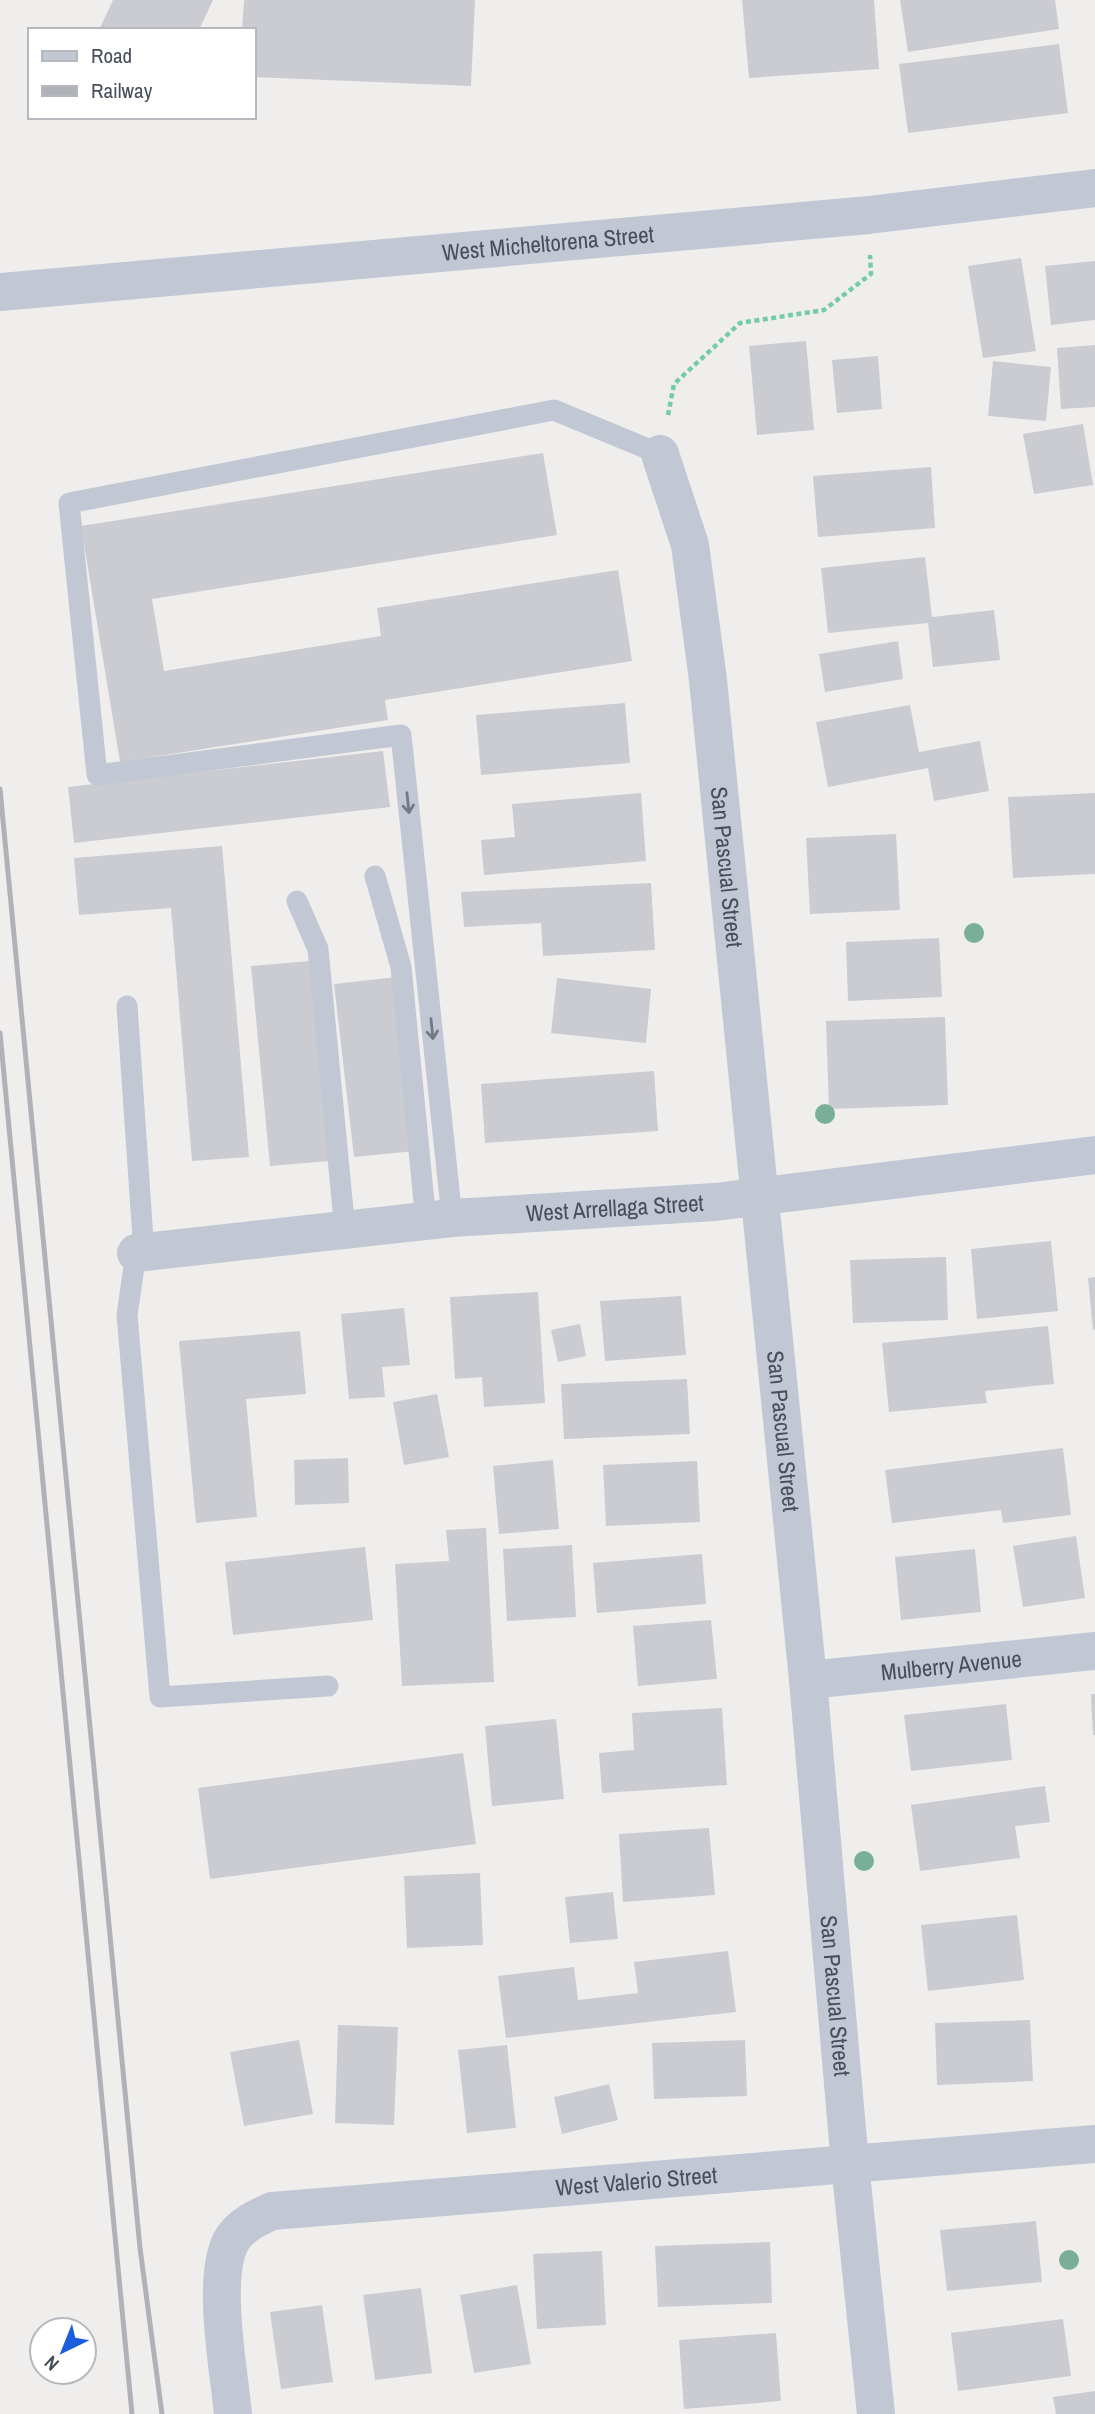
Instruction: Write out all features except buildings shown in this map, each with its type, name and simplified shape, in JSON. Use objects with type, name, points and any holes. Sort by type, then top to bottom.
[{"type":"street","name":"West Micheltorena Street","points":[[0,292],[869,215],[1095,188]]},
{"type":"street","name":"San Pascual Street","points":[[660,454],[690,545],[705,653],[808,1680],[850,2164],[876,2414]]},
{"type":"street","name":"West Arrellaga Street","points":[[140,1253],[439,1220],[715,1202],[1095,1155]]},
{"type":"street","name":"Mulberry Avenue","points":[[808,1680],[1095,1651]]},
{"type":"street","name":"West Valerio Street","points":[[233,2414],[221,2281],[223,2259],[233,2238],[250,2220],[272,2211],[1095,2144]]},
{"type":"lane","points":[[439,1220],[401,735],[97,775],[69,503],[554,410],[660,454]]},
{"type":"lane","points":[[375,876],[401,967],[439,1220]]},
{"type":"lane","points":[[296,901],[318,949],[345,1231]]},
{"type":"lane","points":[[127,1006],[140,1253],[127,1315],[160,1697],[328,1686]]},
{"type":"path","points":[[660,454],[674,384],[740,323],[824,310],[871,274],[869,215]]},
{"type":"railway","points":[[0,789],[140,2248],[162,2414]]},
{"type":"railway","points":[[0,1033],[132,2414]]}]
